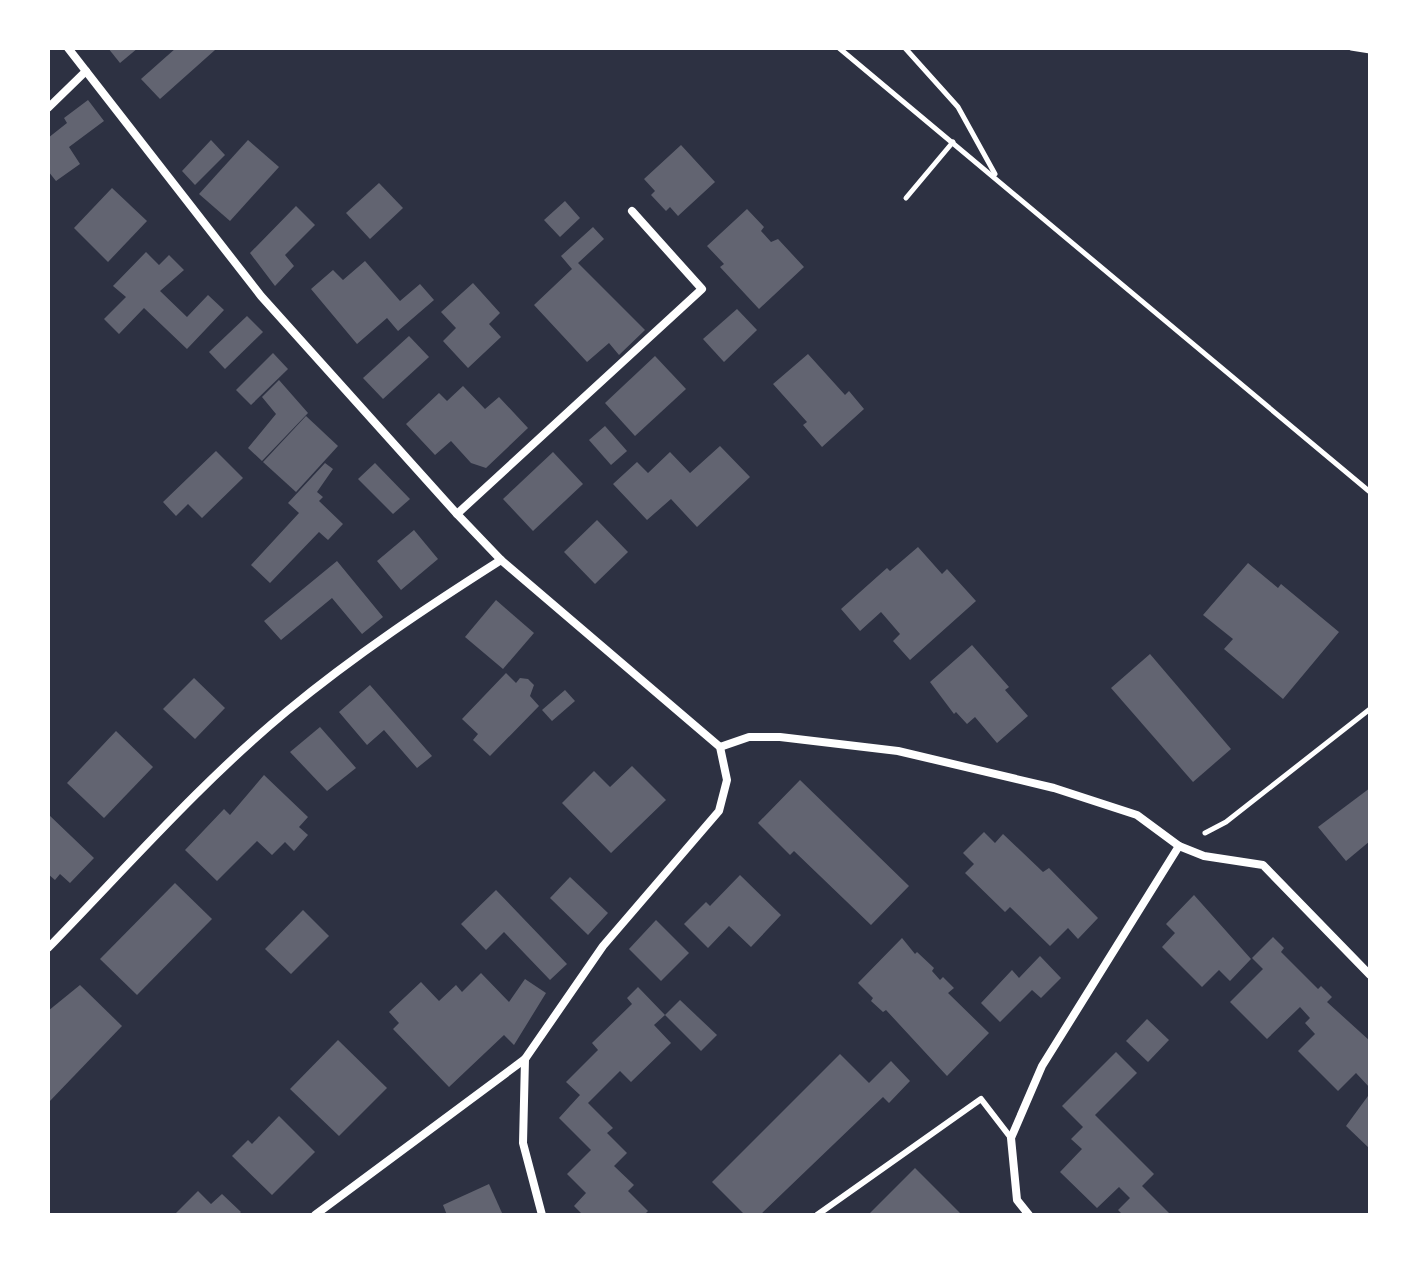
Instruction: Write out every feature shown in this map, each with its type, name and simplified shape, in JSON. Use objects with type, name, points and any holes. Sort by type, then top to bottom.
[{"type":"street","points":[[68,48],[261,296],[457,514],[501,560],[720,747],[727,780],[719,811],[603,946],[525,1059],[315,1215]]},
{"type":"street","points":[[48,108],[86,71]]},
{"type":"street","points":[[457,514],[702,289],[632,211]]},
{"type":"street","points":[[48,948],[205,787],[285,713],[385,633],[501,560]]},
{"type":"street","points":[[720,747],[749,737],[780,737],[898,751],[1054,788],[1137,815],[1179,846],[1204,856],[1263,865],[1370,975]]},
{"type":"street","points":[[1029,1215],[1017,1200],[1011,1138],[1042,1066],[1179,846]]},
{"type":"street","points":[[525,1059],[523,1143],[542,1215]]},
{"type":"lane","points":[[817,1215],[981,1099],[1011,1138]]},
{"type":"path","points":[[839,48],[1370,492]]},
{"type":"path","points":[[905,48],[958,107],[997,178]]},
{"type":"path","points":[[1351,48],[1370,51]]},
{"type":"path","points":[[906,198],[953,142]]},
{"type":"path","points":[[1179,846],[1226,822],[1370,709]]},
{"type":"building","points":[[108,48],[138,48],[120,63]]},
{"type":"building","points":[[176,48],[215,50],[160,99],[141,79]]},
{"type":"building","points":[[88,100],[104,121],[69,147],[80,164],[56,181],[48,171],[48,138],[67,123],[64,118]]},
{"type":"building","points":[[211,140],[225,155],[195,185],[182,171]]},
{"type":"building","points":[[248,140],[279,167],[230,221],[199,194]]},
{"type":"building","points":[[681,145],[715,182],[678,216],[670,207],[666,211],[651,195],[655,191],[644,179]]},
{"type":"building","points":[[379,183],[403,208],[370,239],[346,213]]},
{"type":"building","points":[[112,188],[147,221],[108,262],[74,228]]},
{"type":"building","points":[[565,201],[580,218],[560,237],[544,220]]},
{"type":"building","points":[[296,206],[315,225],[285,255],[294,266],[275,286],[250,253]]},
{"type":"building","points":[[747,209],[764,227],[761,231],[771,242],[778,239],[804,267],[759,309],[720,267],[724,264],[707,246]]},
{"type":"building","points":[[593,227],[604,239],[578,263],[645,330],[619,355],[609,343],[587,362],[534,305],[572,269],[561,256]]},
{"type":"building","points":[[146,252],[159,265],[169,255],[184,270],[160,291],[187,317],[208,295],[224,310],[187,349],[144,308],[119,334],[104,319],[126,297],[113,286]]},
{"type":"building","points":[[365,261],[400,301],[420,284],[434,300],[398,331],[387,318],[357,344],[311,289],[333,270],[343,280]]},
{"type":"building","points":[[473,283],[500,313],[489,324],[501,337],[468,368],[443,341],[456,328],[441,312]]},
{"type":"building","points":[[737,309],[757,330],[724,362],[703,339]]},
{"type":"building","points":[[247,316],[263,332],[225,369],[209,352]]},
{"type":"building","points":[[409,336],[429,357],[383,399],[363,378]]},
{"type":"building","points":[[273,353],[288,369],[251,405],[236,390]]},
{"type":"building","points":[[808,354],[845,395],[849,391],[864,409],[822,447],[803,425],[807,422],[773,384]]},
{"type":"building","points":[[655,356],[686,389],[635,436],[605,403]]},
{"type":"building","points":[[279,380],[308,413],[262,461],[248,448],[276,414],[262,397]]},
{"type":"building","points":[[463,386],[485,409],[499,397],[528,428],[486,468],[471,463],[451,441],[435,455],[406,424],[439,393],[447,401]]},
{"type":"building","points":[[306,416],[338,446],[296,492],[263,462]]},
{"type":"building","points":[[605,426],[627,451],[611,465],[589,440]]},
{"type":"building","points":[[720,446],[750,477],[697,527],[671,499],[647,520],[613,484],[637,462],[648,473],[670,452],[690,473]]},
{"type":"building","points":[[216,451],[243,478],[202,518],[188,504],[176,516],[163,502]]},
{"type":"building","points":[[553,452],[583,484],[533,531],[503,499]]},
{"type":"building","points":[[325,463],[333,469],[317,492],[323,497],[319,501],[343,524],[328,540],[319,532],[270,583],[251,565],[299,513],[288,503]]},
{"type":"building","points":[[375,463],[410,499],[393,514],[358,479]]},
{"type":"building","points":[[597,520],[628,552],[595,584],[564,552]]},
{"type":"building","points":[[414,530],[438,559],[401,590],[377,561]]},
{"type":"building","points":[[918,547],[942,574],[947,569],[976,601],[910,660],[893,641],[900,634],[881,612],[860,631],[841,609],[887,568],[890,571]]},
{"type":"building","points":[[337,561],[383,617],[362,634],[332,598],[281,640],[264,621]]},
{"type":"building","points":[[1248,563],[1278,588],[1281,584],[1339,632],[1283,699],[1224,649],[1233,639],[1203,615]]},
{"type":"building","points":[[496,600],[534,633],[503,669],[465,637]]},
{"type":"building","points":[[972,645],[1009,687],[1005,690],[1028,716],[997,743],[975,717],[967,724],[956,712],[954,714],[930,682]]},
{"type":"building","points":[[1150,654],[1231,749],[1193,782],[1111,688]]},
{"type":"building","points":[[506,673],[516,683],[520,678],[528,679],[534,685],[530,696],[539,706],[490,756],[473,740],[478,734],[462,719]]},
{"type":"building","points":[[194,678],[225,708],[195,739],[163,709]]},
{"type":"building","points":[[370,685],[432,756],[417,768],[384,730],[367,745],[339,712]]},
{"type":"building","points":[[565,690],[575,701],[552,721],[542,710]]},
{"type":"building","points":[[320,727],[356,768],[327,791],[290,752]]},
{"type":"building","points":[[116,731],[153,767],[104,818],[67,783]]},
{"type":"building","points":[[632,766],[666,800],[611,853],[562,803],[594,771],[610,787]]},
{"type":"building","points":[[264,775],[308,817],[299,827],[308,835],[294,851],[285,842],[272,855],[257,841],[217,881],[185,850],[224,809],[230,815]]},
{"type":"building","points":[[800,780],[909,886],[871,925],[794,851],[790,855],[758,823]]},
{"type":"building","points":[[1370,788],[1370,841],[1346,861],[1318,827]]},
{"type":"building","points":[[48,814],[94,858],[70,883],[60,874],[55,880],[48,874]]},
{"type":"building","points":[[984,832],[995,843],[1003,834],[1043,872],[1049,868],[1098,918],[1078,939],[1068,928],[1050,946],[1010,907],[1005,912],[965,873],[974,864],[963,853]]},
{"type":"building","points":[[740,875],[781,915],[751,947],[729,926],[708,948],[684,924],[706,902],[710,906]]},
{"type":"building","points":[[570,877],[608,913],[588,935],[550,898]]},
{"type":"building","points":[[175,883],[212,919],[137,995],[100,959]]},
{"type":"building","points":[[496,890],[567,964],[550,980],[504,932],[486,950],[461,924]]},
{"type":"building","points":[[1194,895],[1251,959],[1230,981],[1219,970],[1202,987],[1162,947],[1175,933],[1166,924]]},
{"type":"building","points":[[303,910],[329,936],[291,974],[265,949]]},
{"type":"building","points":[[656,920],[689,953],[661,981],[629,949]]},
{"type":"building","points":[[1273,937],[1284,948],[1281,952],[1318,989],[1321,986],[1332,997],[1327,1002],[1370,1041],[1370,1088],[1356,1073],[1338,1091],[1298,1051],[1315,1034],[1305,1023],[1310,1018],[1300,1007],[1267,1039],[1230,1002],[1263,969],[1252,958]]},
{"type":"building","points":[[902,938],[915,954],[917,952],[934,968],[932,971],[940,980],[943,977],[954,988],[948,993],[989,1033],[947,1076],[886,1010],[883,1012],[871,1001],[873,998],[858,983]]},
{"type":"building","points":[[1040,956],[1061,978],[1041,998],[1032,990],[1000,1022],[981,1003],[1012,970],[1019,978]]},
{"type":"building","points":[[481,973],[509,1002],[525,979],[546,993],[514,1045],[504,1035],[449,1087],[393,1029],[399,1023],[389,1012],[421,982],[439,1001],[456,985],[462,992]]},
{"type":"building","points":[[80,985],[122,1026],[48,1103],[48,1011]]},
{"type":"building","points":[[638,987],[665,1015],[654,1025],[671,1043],[631,1082],[620,1071],[588,1103],[613,1128],[607,1133],[627,1153],[614,1166],[634,1185],[628,1191],[648,1211],[644,1215],[583,1215],[574,1206],[586,1193],[567,1174],[591,1150],[559,1118],[580,1095],[566,1082],[598,1050],[592,1043],[632,1004],[627,998]]},
{"type":"building","points":[[680,1000],[717,1035],[701,1051],[665,1015]]},
{"type":"building","points":[[1147,1019],[1169,1040],[1148,1062],[1126,1041]]},
{"type":"building","points":[[338,1040],[387,1088],[339,1136],[290,1089]]},
{"type":"building","points":[[1116,1052],[1137,1073],[1095,1115],[1154,1174],[1142,1186],[1171,1215],[1123,1215],[1118,1210],[1130,1198],[1119,1187],[1097,1208],[1060,1172],[1082,1149],[1071,1139],[1083,1127],[1062,1106]]},
{"type":"building","points":[[840,1054],[869,1083],[891,1061],[910,1081],[889,1103],[883,1097],[760,1215],[745,1215],[712,1182]]},
{"type":"building","points":[[1370,1097],[1370,1149],[1346,1126]]},
{"type":"building","points":[[279,1116],[315,1152],[272,1195],[232,1156],[248,1140],[252,1144]]},
{"type":"building","points":[[915,1168],[962,1215],[868,1215]]},
{"type":"building","points":[[489,1184],[502,1213],[447,1215],[443,1205]]},
{"type":"building","points":[[198,1191],[211,1204],[222,1194],[241,1212],[238,1215],[174,1215]]}]
